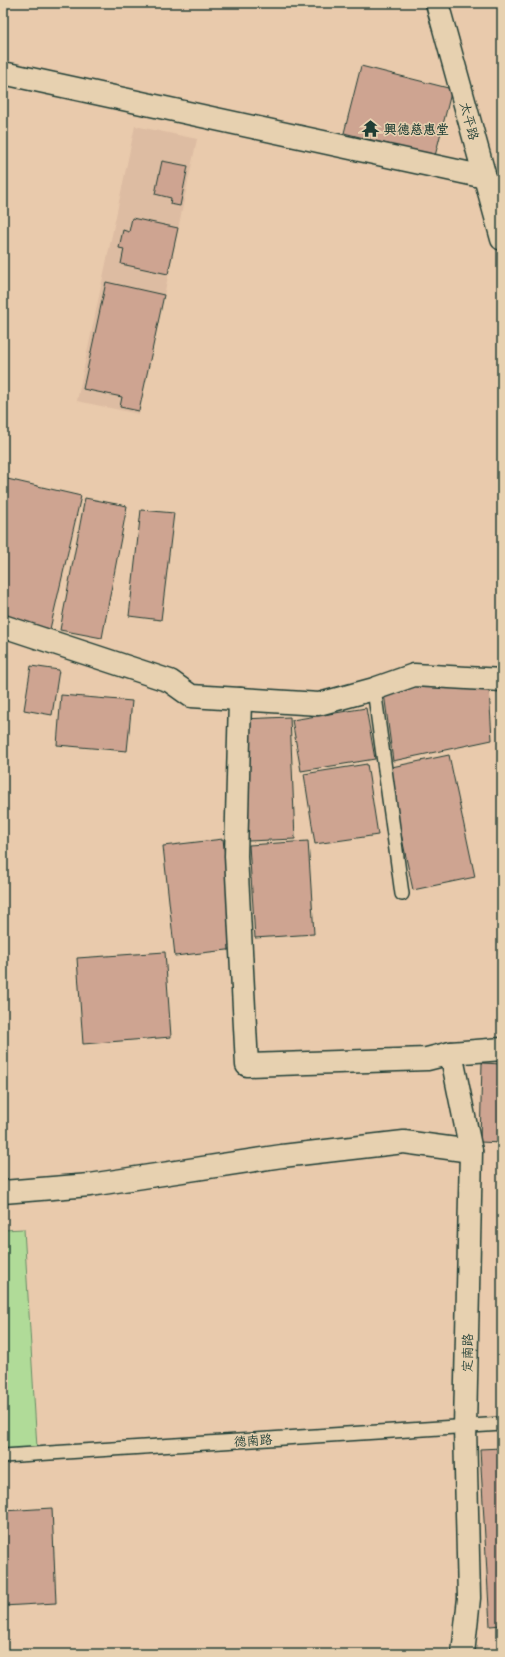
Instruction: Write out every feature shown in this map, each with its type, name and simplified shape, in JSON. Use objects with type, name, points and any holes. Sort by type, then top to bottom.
[{"type":"street","name":"太平路","points":[[437,3],[502,239]]},
{"type":"street","points":[[3,73],[485,177]]},
{"type":"street","points":[[3,626],[170,681],[191,696],[319,704],[374,689],[414,675],[502,680]]},
{"type":"street","points":[[240,699],[236,856],[247,1065],[427,1059],[451,1053],[502,1049]]},
{"type":"street","name":"定南路","points":[[451,1053],[470,1150],[465,1427],[470,1598],[463,1654]]},
{"type":"street","points":[[3,1192],[90,1185],[282,1156],[404,1142],[470,1150]]},
{"type":"lane","points":[[374,689],[402,894]]},
{"type":"lane","name":"德南路","points":[[3,1456],[502,1424]]},
{"type":"shaded area","points":[[135,126],[197,139],[139,414],[77,401]]},
{"type":"green space","points":[[24,1229],[37,1448],[3,1450],[3,1230]]},
{"type":"building","points":[[361,66],[452,89],[435,156],[344,133]]},
{"type":"building","points":[[162,161],[188,166],[180,206],[170,204],[171,198],[155,194]]},
{"type":"building","points":[[132,218],[178,228],[168,274],[121,264],[124,249],[119,248],[123,230],[129,232]]},
{"type":"building","points":[[106,282],[164,295],[139,411],[120,407],[122,397],[83,389]]},
{"type":"building","points":[[3,478],[81,496],[50,629],[3,618]]},
{"type":"building","points":[[85,498],[127,506],[102,638],[60,630]]},
{"type":"building","points":[[141,510],[174,513],[161,620],[129,616]]},
{"type":"building","points":[[31,666],[59,670],[52,715],[24,710]]},
{"type":"building","points":[[413,681],[489,688],[492,740],[393,761],[384,693]]},
{"type":"building","points":[[61,695],[132,701],[127,751],[57,745]]},
{"type":"building","points":[[366,708],[375,759],[301,771],[292,720]]},
{"type":"building","points":[[290,717],[295,839],[248,841],[243,719]]},
{"type":"building","points":[[449,755],[475,877],[413,890],[387,768]]},
{"type":"building","points":[[367,764],[378,835],[315,844],[304,774]]},
{"type":"building","points":[[223,839],[236,949],[175,956],[163,846]]},
{"type":"building","points":[[308,841],[314,934],[255,938],[249,845]]},
{"type":"building","points":[[165,952],[171,1037],[83,1044],[77,958]]},
{"type":"building","points":[[482,1063],[502,1064],[502,1143],[480,1142]]},
{"type":"building","points":[[502,1448],[502,1625],[490,1626],[480,1449]]},
{"type":"building","points":[[52,1508],[56,1603],[3,1606],[3,1511]]},
{"type":"place","name":"興德慈惠堂","points":[[371,129]]}]
